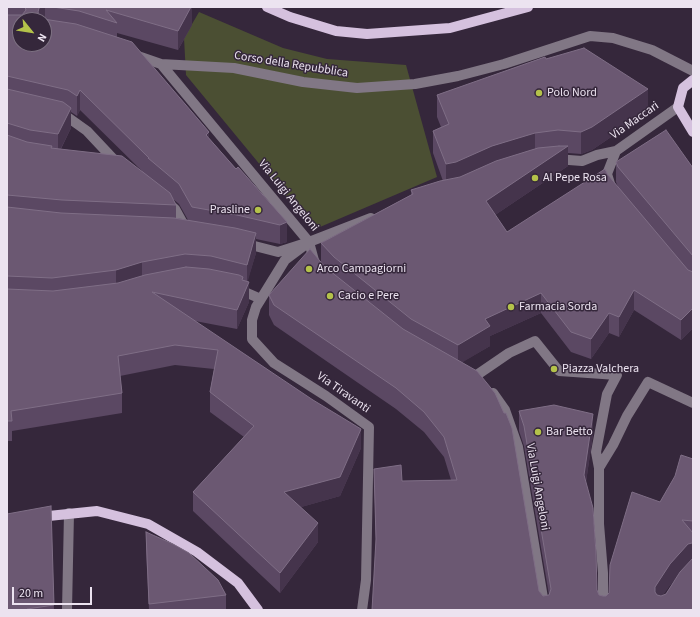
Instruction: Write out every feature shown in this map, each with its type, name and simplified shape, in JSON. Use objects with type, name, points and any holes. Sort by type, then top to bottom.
[{"type":"main road","points":[[267,7],[290,17],[336,30],[367,34],[450,28],[528,7]]},
{"type":"main road","points":[[693,80],[683,88],[678,107],[693,132]]},
{"type":"main road","points":[[30,518],[98,510],[148,524],[197,552],[238,583],[258,610]]},
{"type":"street","name":"Corso della Repubblica","points":[[126,52],[162,64],[234,68],[303,82],[357,88],[415,84],[458,76],[504,64],[590,36],[613,38],[652,50],[693,71]]},
{"type":"street","name":"Via Luigi Angeloni","points":[[162,64],[309,242],[315,265],[320,271]]},
{"type":"street","name":"Via Maccari","points":[[544,161],[559,158],[582,161],[597,155],[616,151],[678,107]]},
{"type":"street","points":[[52,113],[66,116],[87,131],[115,162],[127,171]]},
{"type":"street","points":[[616,151],[608,174],[609,183],[618,197]]},
{"type":"street","points":[[102,162],[115,162]]},
{"type":"street","points":[[156,194],[175,209],[192,234],[176,232]]},
{"type":"street","points":[[236,241],[278,252],[309,242],[384,213]]},
{"type":"street","name":"Via Tiravanti","points":[[309,242],[285,260],[256,307],[252,320],[252,339],[274,363],[326,396],[369,427],[366,580],[362,610]]},
{"type":"street","points":[[228,286],[261,299]]},
{"type":"street","points":[[471,379],[509,353],[536,341],[559,371],[617,375],[607,394],[596,452],[599,468],[599,524],[603,573],[603,610]]},
{"type":"street","name":"Via Luigi Angeloni","points":[[460,373],[492,392],[505,410],[518,447],[545,610]]},
{"type":"street","points":[[599,468],[613,445],[627,416],[648,382],[693,403]]},
{"type":"street","points":[[67,610],[69,513]]},
{"type":"green space","points":[[199,12],[283,48],[327,59],[406,65],[437,177],[320,227],[299,212],[186,75],[184,38]]},
{"type":"building","points":[[25,7],[42,7],[39,8],[38,12],[24,12],[26,10]]},
{"type":"building","points":[[53,7],[191,7],[178,31],[106,10],[117,23],[79,11]]},
{"type":"building","points":[[7,15],[12,15],[12,52],[52,52],[52,20],[76,24],[132,42],[209,132],[206,135],[236,169],[238,167],[287,222],[280,225],[192,207],[179,184],[148,158],[80,90],[77,96],[68,90],[7,76]]},
{"type":"building","points":[[584,48],[648,89],[592,127],[581,132],[558,130],[535,133],[492,146],[456,162],[446,164],[433,131],[449,124],[437,95],[545,57],[546,59]]},
{"type":"building","points":[[7,89],[63,102],[71,108],[58,134],[30,130],[7,123]]},
{"type":"building","points":[[666,130],[693,168],[693,256],[618,167],[616,162]]},
{"type":"building","points":[[7,135],[27,142],[52,146],[51,148],[122,156],[170,193],[176,205],[62,200],[7,195]]},
{"type":"building","points":[[568,146],[486,201],[507,232],[605,169],[608,175],[688,270],[693,272],[693,308],[681,320],[634,290],[619,317],[609,313],[591,339],[571,332],[541,293],[485,319],[490,326],[458,345],[411,319],[334,257],[321,243],[413,194],[411,190],[440,181],[460,177],[496,161],[538,148]]},
{"type":"building","points":[[7,207],[61,213],[174,218],[256,233],[247,265],[211,256],[185,254],[142,262],[116,270],[52,278],[7,276]]},
{"type":"building","points":[[310,249],[325,267],[403,329],[477,371],[495,393],[512,428],[539,591],[543,596],[549,595],[551,589],[524,426],[519,411],[554,405],[593,414],[584,475],[593,508],[597,590],[599,595],[606,596],[609,593],[610,565],[632,492],[660,502],[675,476],[681,455],[693,459],[693,521],[682,520],[693,533],[693,543],[688,544],[670,564],[655,587],[655,592],[657,595],[661,596],[666,594],[680,572],[693,558],[693,610],[372,610],[376,539],[374,469],[401,465],[402,481],[457,480],[444,437],[424,412],[396,388],[274,305],[269,295]]},
{"type":"building","points":[[186,267],[209,269],[239,275],[243,277],[242,280],[249,282],[237,310],[152,292],[313,400],[361,429],[340,477],[284,492],[318,523],[280,573],[193,492],[254,426],[210,392],[218,350],[175,345],[118,356],[122,393],[11,411],[12,421],[7,421],[7,289],[53,291],[118,283],[145,275]]},
{"type":"building","points":[[51,506],[54,605],[27,610],[7,610],[7,514]]},
{"type":"building","points":[[146,532],[189,553],[218,580],[226,595],[149,604]]},
{"type":"place","name":"Polo Nord","points":[[539,93]]},
{"type":"place","name":"Al Pepe Rosa","points":[[535,178]]},
{"type":"place","name":"Prasline","points":[[258,210]]},
{"type":"place","name":"Arco Campagiorni","points":[[309,269]]},
{"type":"place","name":"Cacio e Pere","points":[[330,296]]},
{"type":"place","name":"Farmacia Sorda","points":[[511,307]]},
{"type":"place","name":"Piazza Valchera","points":[[554,369]]},
{"type":"place","name":"Bar Betto","points":[[538,432]]}]
